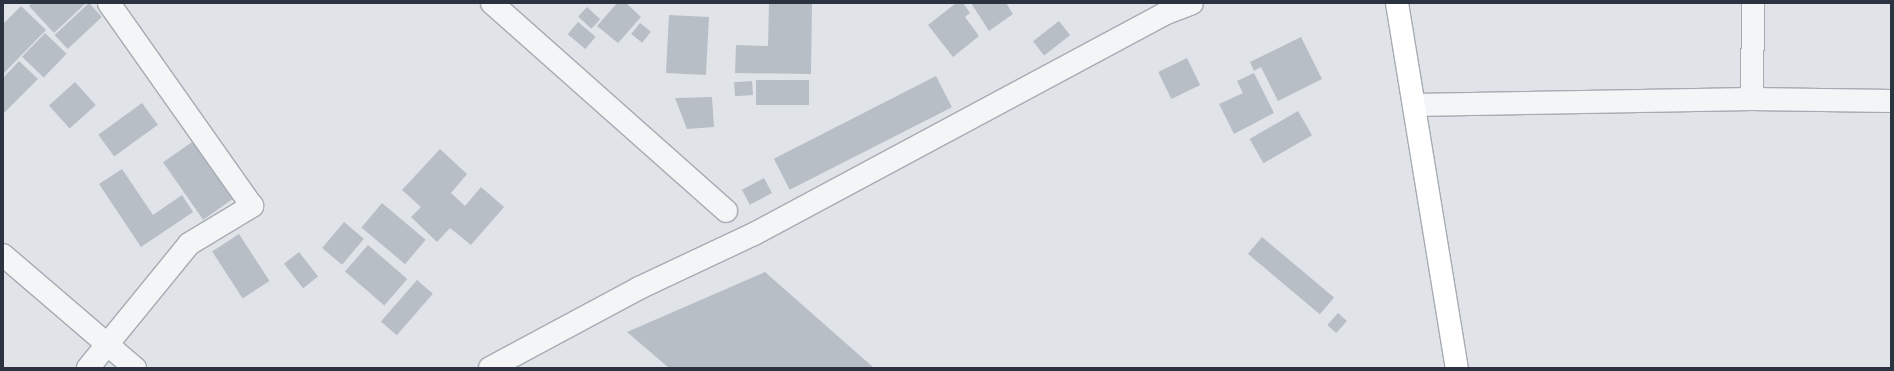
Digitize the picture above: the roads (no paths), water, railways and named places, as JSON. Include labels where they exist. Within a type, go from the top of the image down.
[{"type":"street","points":[[88,368],[189,244],[252,206],[109,3]]},
{"type":"street","points":[[492,3],[726,212]]},
{"type":"street","points":[[490,368],[618,299],[761,230],[1164,14],[1192,3]]},
{"type":"street","points":[[1397,3],[1457,368]]},
{"type":"street","points":[[1752,98],[1753,3]]},
{"type":"street","points":[[1414,105],[1752,98],[1891,101]]},
{"type":"street","points":[[3,255],[135,368]]}]
